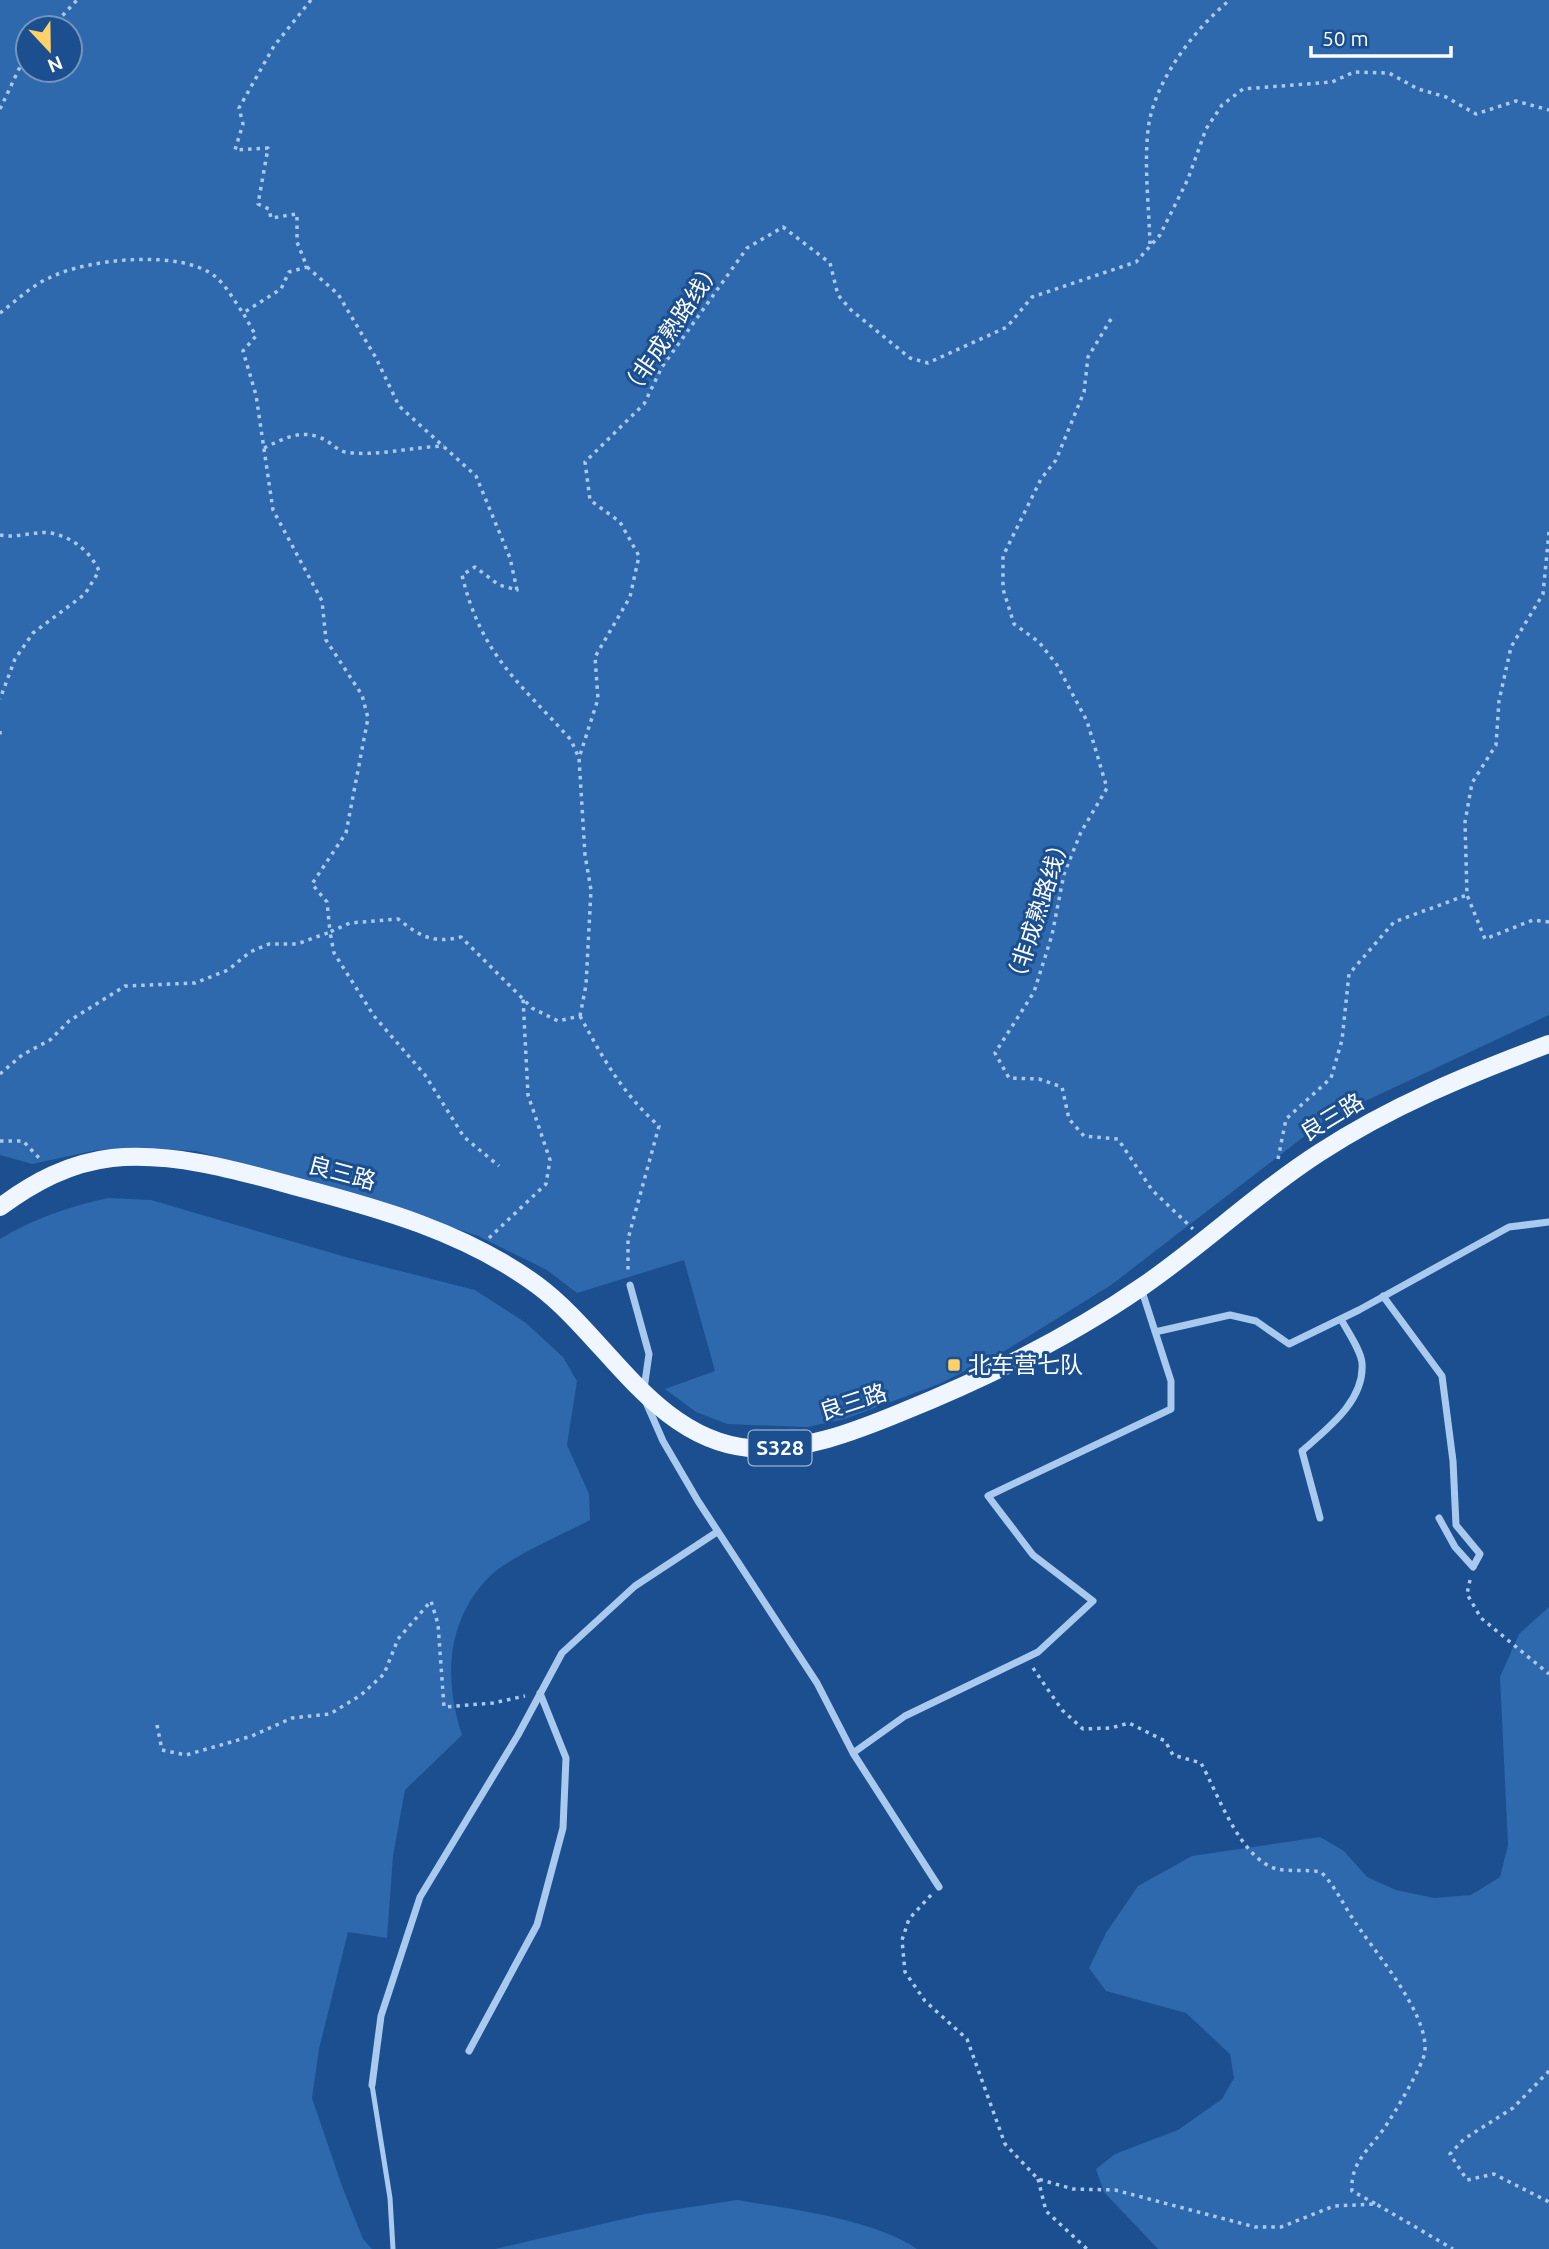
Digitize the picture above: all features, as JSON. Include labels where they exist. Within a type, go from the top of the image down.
[{"type":"main road","name":"良三路","points":[[0,1206],[54,1173],[113,1158],[166,1159],[224,1167],[380,1209],[477,1248],[540,1287],[643,1392],[672,1416],[719,1441],[748,1448],[787,1448],[871,1425],[963,1387],[1060,1337],[1141,1287],[1273,1185],[1363,1126],[1420,1096],[1549,1044]]},
{"type":"street","points":[[1155,1332],[1230,1315],[1256,1321],[1289,1344],[1341,1319],[1509,1227],[1549,1223]]},
{"type":"street","points":[[630,1285],[649,1354],[643,1392],[648,1410],[663,1441],[717,1532],[817,1683],[853,1753],[939,1887]]},
{"type":"street","points":[[853,1753],[905,1716],[1038,1652],[1093,1601],[1033,1555],[988,1496],[1171,1409],[1171,1381],[1141,1287]]},
{"type":"street","points":[[1383,1296],[1442,1376],[1453,1461],[1456,1525],[1480,1554],[1473,1567],[1455,1547],[1439,1518]]},
{"type":"street","points":[[1320,1518],[1302,1451],[1336,1421],[1355,1396],[1363,1363],[1341,1319]]},
{"type":"street","points":[[372,2085],[381,2016],[420,1897],[562,1653],[635,1586],[717,1532]]},
{"type":"street","points":[[469,2051],[537,1925],[563,1828],[566,1758],[540,1693]]},
{"type":"lane","points":[[372,2085],[390,2198],[393,2249]]},
{"type":"path","points":[[64,14],[78,0]]},
{"type":"path","points":[[243,313],[281,289],[289,272],[307,267],[297,242],[297,214],[271,218],[269,209],[258,204],[268,148],[235,150],[243,124],[239,108],[274,46],[311,0]]},
{"type":"path","points":[[1150,246],[1148,131],[1152,110],[1185,46],[1204,21],[1230,0]]},
{"type":"path","name":"（非成熟路线）","points":[[579,758],[598,699],[595,657],[630,597],[639,556],[620,522],[590,500],[585,462],[644,404],[662,367],[747,248],[783,227],[830,263],[838,295],[851,310],[910,358],[928,363],[1007,327],[1032,298],[1136,262],[1160,235],[1188,179],[1206,128],[1222,105],[1243,89],[1332,82],[1354,72],[1389,73],[1418,89],[1446,97],[1476,114],[1516,101],[1549,110]]},
{"type":"path","points":[[0,109],[14,80]]},
{"type":"path","points":[[0,313],[48,278],[85,264],[159,261],[187,264],[216,277],[257,336],[243,351],[251,372],[273,510],[322,601],[326,640],[362,695],[368,718],[346,833],[312,884],[327,902],[334,953],[374,1016],[425,1075],[464,1137],[499,1166]]},
{"type":"path","name":"（非成熟路线）","points":[[307,267],[338,294],[376,358],[399,406],[476,475],[510,558],[517,590],[499,584],[475,568],[462,575],[468,602],[483,636],[510,677],[571,740],[579,758],[585,855],[591,890],[586,985],[580,1016]]},
{"type":"path","name":"（非成熟路线）","points":[[1111,319],[1088,357],[1084,392],[1056,460],[1041,479],[1003,556],[1003,589],[1014,624],[1039,642],[1057,665],[1087,721],[1107,788],[1081,832],[1064,874],[1052,935],[1034,992],[995,1053],[1009,1078],[1039,1079],[1062,1087],[1069,1119],[1084,1136],[1118,1139],[1152,1190],[1203,1240]]},
{"type":"path","points":[[264,449],[297,433],[321,438],[342,452],[384,453],[405,447],[446,446]]},
{"type":"path","points":[[0,535],[10,537],[54,533],[91,553],[99,571],[85,594],[33,633],[15,659],[0,699]]},
{"type":"path","points":[[1549,533],[1543,594],[1511,646],[1499,701],[1496,745],[1472,783],[1465,822],[1467,895],[1485,939],[1533,920],[1549,922]]},
{"type":"path","points":[[1273,1185],[1286,1119],[1331,1078],[1342,1040],[1349,974],[1394,922],[1467,895]]},
{"type":"path","points":[[0,1074],[22,1055],[50,1040],[69,1021],[125,986],[195,984],[228,970],[250,952],[269,944],[297,944],[350,923],[398,919],[420,937],[447,940],[461,937],[532,1009],[558,1021],[580,1016],[611,1074],[634,1103],[659,1126],[628,1239],[630,1285]]},
{"type":"path","points":[[477,1248],[514,1217],[546,1184],[550,1160],[528,1095],[523,998]]},
{"type":"path","points":[[0,1141],[23,1141],[54,1173]]},
{"type":"path","points":[[1473,1567],[1467,1594],[1481,1618],[1549,1674]]},
{"type":"path","points":[[157,1725],[162,1750],[186,1755],[252,1736],[292,1718],[331,1714],[361,1695],[384,1674],[398,1639],[431,1601],[438,1623],[444,1707],[493,1703],[540,1693]]},
{"type":"path","points":[[1026,1658],[1047,1691],[1083,1729],[1111,1728],[1129,1723],[1165,1741],[1173,1755],[1201,1763],[1225,1812],[1256,1858],[1278,1869],[1321,1872],[1334,1885],[1352,1917],[1395,1974],[1419,2026],[1425,2051],[1412,2084],[1401,2096],[1387,2124],[1359,2158],[1351,2177],[1352,2191],[1453,2249]]},
{"type":"path","points":[[939,1887],[909,1919],[902,1940],[905,1972],[925,2001],[967,2039],[1005,2144],[1038,2179],[1046,2211],[1087,2249]]},
{"type":"path","points":[[1549,2071],[1513,2108],[1464,2139],[1450,2154],[1467,2180],[1494,2174],[1549,2202]]},
{"type":"path","points":[[1038,2179],[1073,2189],[1115,2190],[1255,2227],[1281,2227],[1334,2206],[1376,2204]]},
{"type":"shaded area","points":[[0,0],[1549,0],[1549,1015],[1327,1119],[1111,1285],[1003,1352],[939,1384],[845,1419],[807,1427],[727,1424],[696,1412],[665,1389],[715,1371],[684,1260],[577,1293],[547,1270],[478,1236],[383,1204],[196,1151],[140,1148],[97,1150],[32,1164],[0,1155]]},
{"type":"shaded area","points":[[108,1198],[151,1200],[349,1258],[475,1290],[526,1323],[563,1357],[577,1381],[567,1445],[589,1494],[590,1520],[521,1555],[496,1571],[473,1596],[463,1614],[456,1633],[451,1673],[456,1714],[462,1735],[405,1790],[393,1856],[387,1938],[348,1932],[319,2049],[312,2098],[363,2239],[372,2249],[0,2249],[0,1239],[52,1214]]},
{"type":"shaded area","points":[[1549,1607],[1549,2249],[1158,2249],[1104,2192],[1096,2169],[1115,2154],[1178,2130],[1222,2099],[1234,2078],[1230,2054],[1186,2013],[1106,1991],[1089,1968],[1106,1933],[1138,1886],[1192,1856],[1320,1837],[1344,1851],[1367,1877],[1396,1890],[1434,1898],[1471,1895],[1500,1877],[1508,1845],[1500,1677],[1519,1634]]},
{"type":"shaded area","points":[[737,2200],[855,2223],[878,2230],[917,2249],[495,2249],[645,2214]]},
{"type":"place","name":"北车营七队","points":[[954,1365]]}]
